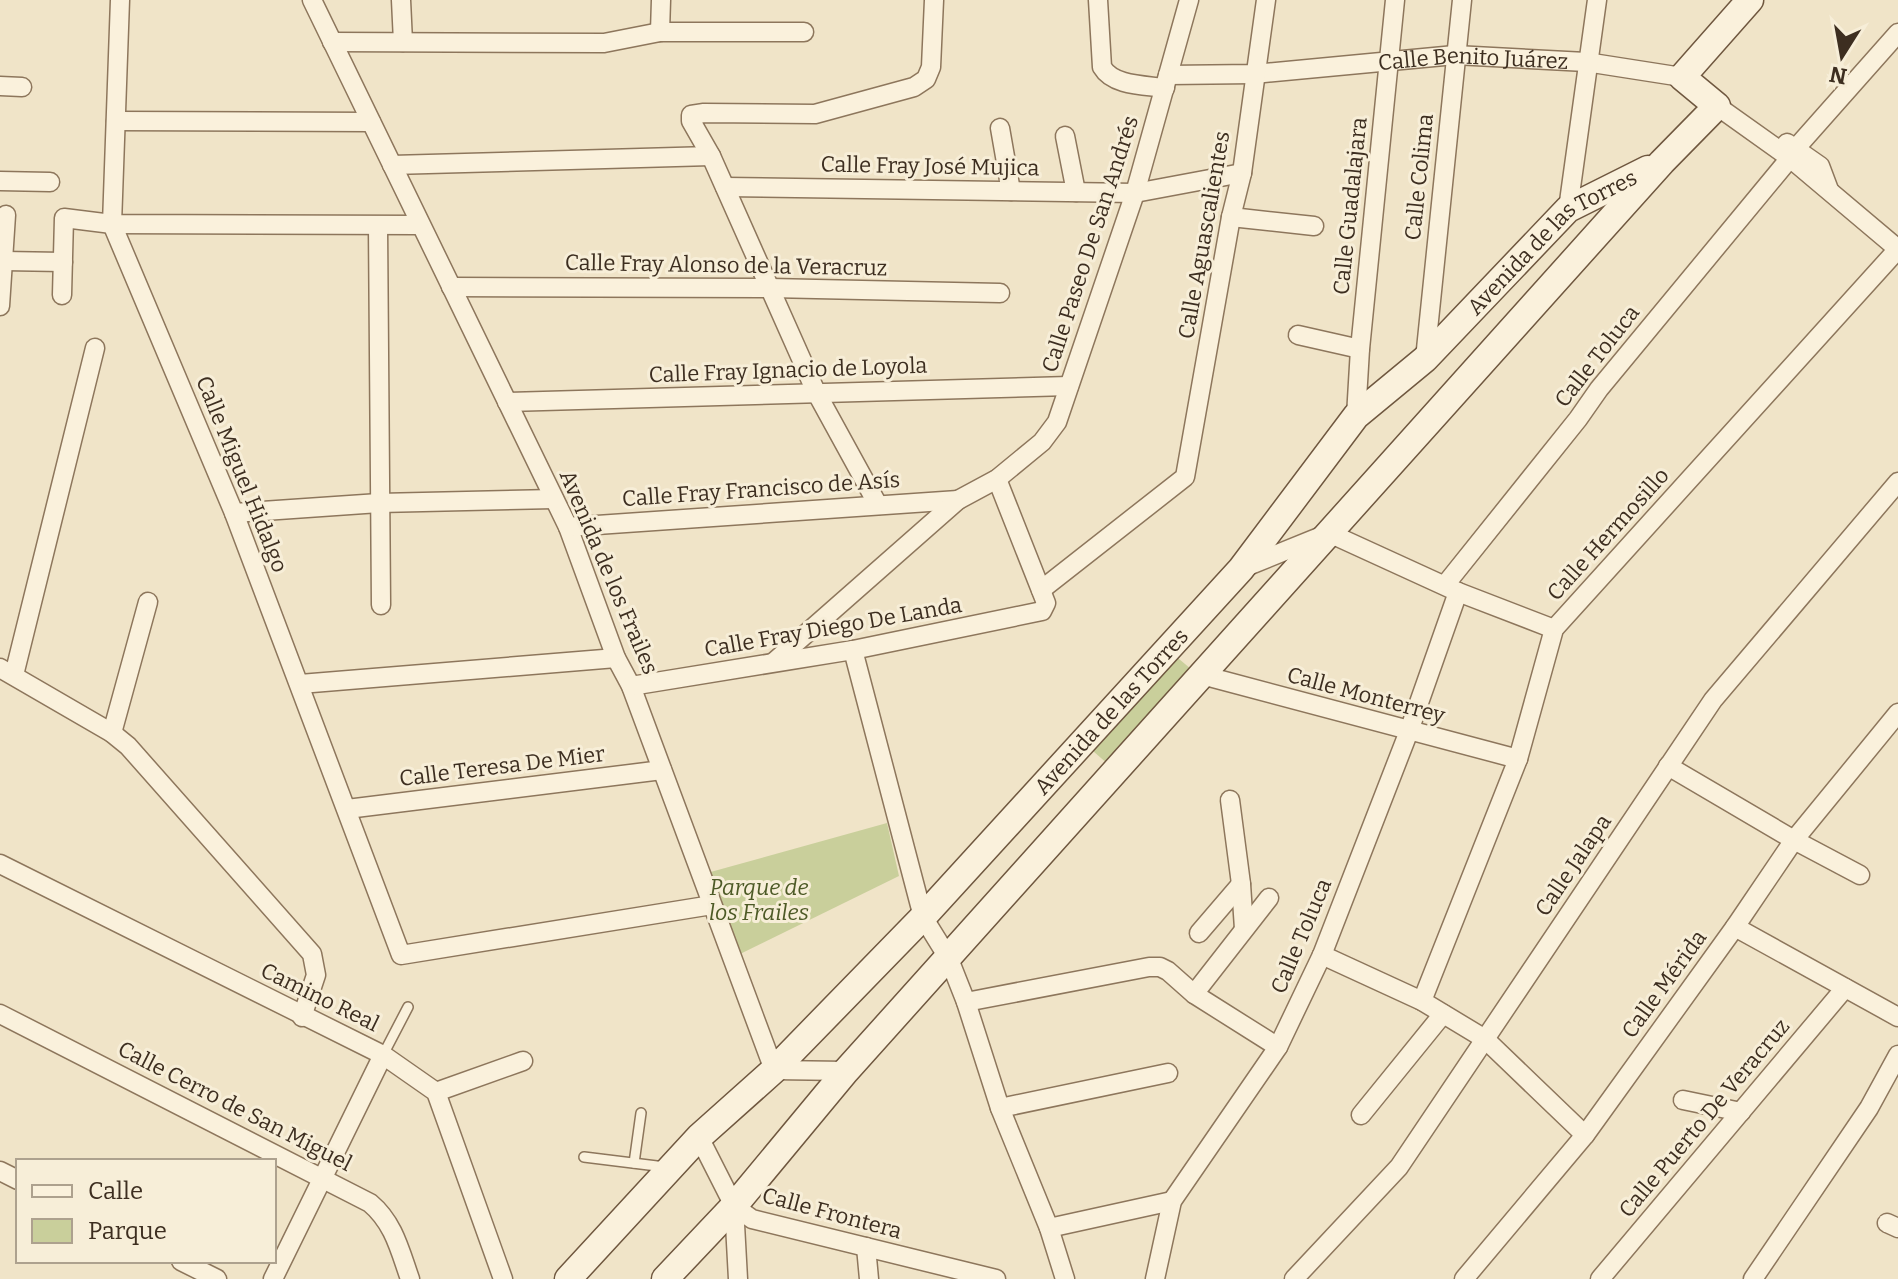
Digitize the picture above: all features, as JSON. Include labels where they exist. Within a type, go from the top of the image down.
[{"type":"street","name":"Calle Miguel Hidalgo","points":[[120,0],[112,224],[234,513],[401,955],[712,905]]},
{"type":"street","name":"Avenida de los Frailes","points":[[312,0],[568,527],[616,658],[631,686],[774,1070]]},
{"type":"street","points":[[401,0],[403,42]]},
{"type":"street","points":[[660,32],[661,0]]},
{"type":"street","points":[[878,505],[816,392],[711,156],[691,121],[691,115],[815,114],[914,87],[926,79],[931,67],[934,0]]},
{"type":"street","name":"Calle Benito Juárez","points":[[1098,0],[1102,67],[1107,76],[1116,80],[1166,82],[1455,55],[1586,62],[1682,77]]},
{"type":"street","name":"Calle Paseo De San Andrés","points":[[958,500],[997,479],[1050,433],[1057,422],[1135,193],[1189,0]]},
{"type":"street","name":"Calle Aguascalientes","points":[[1041,590],[1185,477],[1231,217],[1242,173],[1266,0]]},
{"type":"street","name":"Calle Guadalajara","points":[[1356,416],[1395,0]]},
{"type":"street","name":"Calle Colima","points":[[1425,359],[1462,0]]},
{"type":"street","points":[[1568,209],[1597,0]]},
{"type":"street","points":[[1740,6],[1682,77],[1758,135],[1793,153],[1829,191],[1898,249]]},
{"type":"street","points":[[332,42],[604,43],[660,32],[804,32]]},
{"type":"street","name":"Calle Toluca","points":[[1155,1279],[1172,1201],[1278,1047],[1322,955],[1409,731],[1451,589],[1599,389],[1793,153],[1898,33]]},
{"type":"street","points":[[0,86],[22,87]]},
{"type":"street","name":"Avenida de las Torres","points":[[665,1279],[734,1206],[846,1071],[1662,162],[1717,106]]},
{"type":"street","points":[[116,121],[371,122]]},
{"type":"street","points":[[1000,128],[1011,191]]},
{"type":"street","points":[[1065,136],[1076,192]]},
{"type":"street","points":[[392,165],[711,156]]},
{"type":"street","name":"Avenida de las Torres","points":[[568,1279],[699,1137],[774,1070],[923,917],[1241,569],[1356,416],[1425,359],[1568,209],[1662,162]]},
{"type":"street","name":"Calle Fray José Mujica","points":[[725,187],[1135,193],[1242,173]]},
{"type":"street","points":[[0,181],[50,182]]},
{"type":"street","points":[[0,306],[6,215]]},
{"type":"street","points":[[1231,217],[1314,226]]},
{"type":"street","points":[[62,295],[64,218],[112,224],[420,225]]},
{"type":"street","points":[[378,226],[381,605]]},
{"type":"street","name":"Calle Hermosillo","points":[[1422,1001],[1518,759],[1554,629],[1898,249]]},
{"type":"street","points":[[4,261],[63,262]]},
{"type":"street","name":"Calle Fray Alonso de la Veracruz","points":[[451,287],[770,288],[1000,293]]},
{"type":"street","points":[[1298,335],[1360,349]]},
{"type":"street","points":[[95,348],[7,672],[112,733],[128,746],[312,954],[316,975],[302,1017]]},
{"type":"street","name":"Calle Fray Ignacio de Loyola","points":[[507,402],[1069,386]]},
{"type":"street","points":[[997,479],[1041,590]]},
{"type":"street","name":"Calle Jalapa","points":[[1294,1279],[1399,1167],[1713,700],[1898,482]]},
{"type":"street","points":[[234,513],[379,503],[554,499]]},
{"type":"street","points":[[774,662],[958,500]]},
{"type":"street","name":"Calle Fray Francisco de Asís","points":[[568,527],[958,500]]},
{"type":"street","points":[[1241,569],[1329,533],[1451,589],[1554,629]]},
{"type":"street","name":"Calle Fray Diego De Landa","points":[[631,686],[853,650],[1042,611],[1046,603],[1041,590]]},
{"type":"street","points":[[112,733],[148,602]]},
{"type":"street","points":[[853,650],[923,917],[949,959],[966,1002],[1000,1108],[1049,1228],[1065,1279]]},
{"type":"street","points":[[300,684],[616,658]]},
{"type":"street","name":"Calle Monterrey","points":[[1202,675],[1518,759]]},
{"type":"street","name":"Calle Mérida","points":[[1464,1279],[1585,1135],[1794,840],[1898,713]]},
{"type":"street","points":[[1668,766],[1860,875]]},
{"type":"street","name":"Calle Teresa De Mier","points":[[347,809],[662,770]]},
{"type":"street","points":[[1230,800],[1244,929]]},
{"type":"street","name":"Camino Real","points":[[0,864],[383,1055],[436,1092]]},
{"type":"street","points":[[1199,933],[1241,884]]},
{"type":"street","points":[[1194,994],[1269,898]]},
{"type":"street","points":[[1735,927],[1898,1017]]},
{"type":"street","points":[[1322,955],[1422,1001],[1485,1039],[1585,1135]]},
{"type":"street","points":[[966,1002],[1160,967],[1194,994],[1278,1047]]},
{"type":"street","name":"Calle Puerto De Veracruz","points":[[1600,1279],[1845,988]]},
{"type":"street","name":"Calle Cerro de San Miguel","points":[[0,1014],[370,1203],[390,1225],[410,1279]]},
{"type":"street","points":[[1361,1115],[1443,1014]]},
{"type":"street","points":[[273,1279],[383,1055]]},
{"type":"street","points":[[1753,1279],[1869,1108],[1898,1055]]},
{"type":"street","points":[[503,1279],[436,1092],[523,1061]]},
{"type":"street","points":[[774,1070],[846,1071]]},
{"type":"street","points":[[1000,1108],[1168,1073]]},
{"type":"street","points":[[1683,1100],[1741,1112]]},
{"type":"street","name":"Calle Frontera","points":[[699,1137],[734,1206],[752,1219],[996,1279]]},
{"type":"street","points":[[1049,1228],[1172,1201]]},
{"type":"street","points":[[734,1206],[738,1279]]},
{"type":"street","points":[[866,1247],[869,1279]]},
{"type":"street","points":[[185,1263],[217,1279]]},
{"type":"lane","points":[[383,1055],[408,1007]]},
{"type":"lane","points":[[634,1163],[641,1113]]},
{"type":"lane","points":[[584,1157],[673,1167]]},
{"type":"green space","points":[[1159,642],[1198,675],[1116,771],[1078,738]]},
{"type":"green space","name":"Parque de los Frailes","points":[[887,823],[899,876],[738,955],[707,873]]}]
